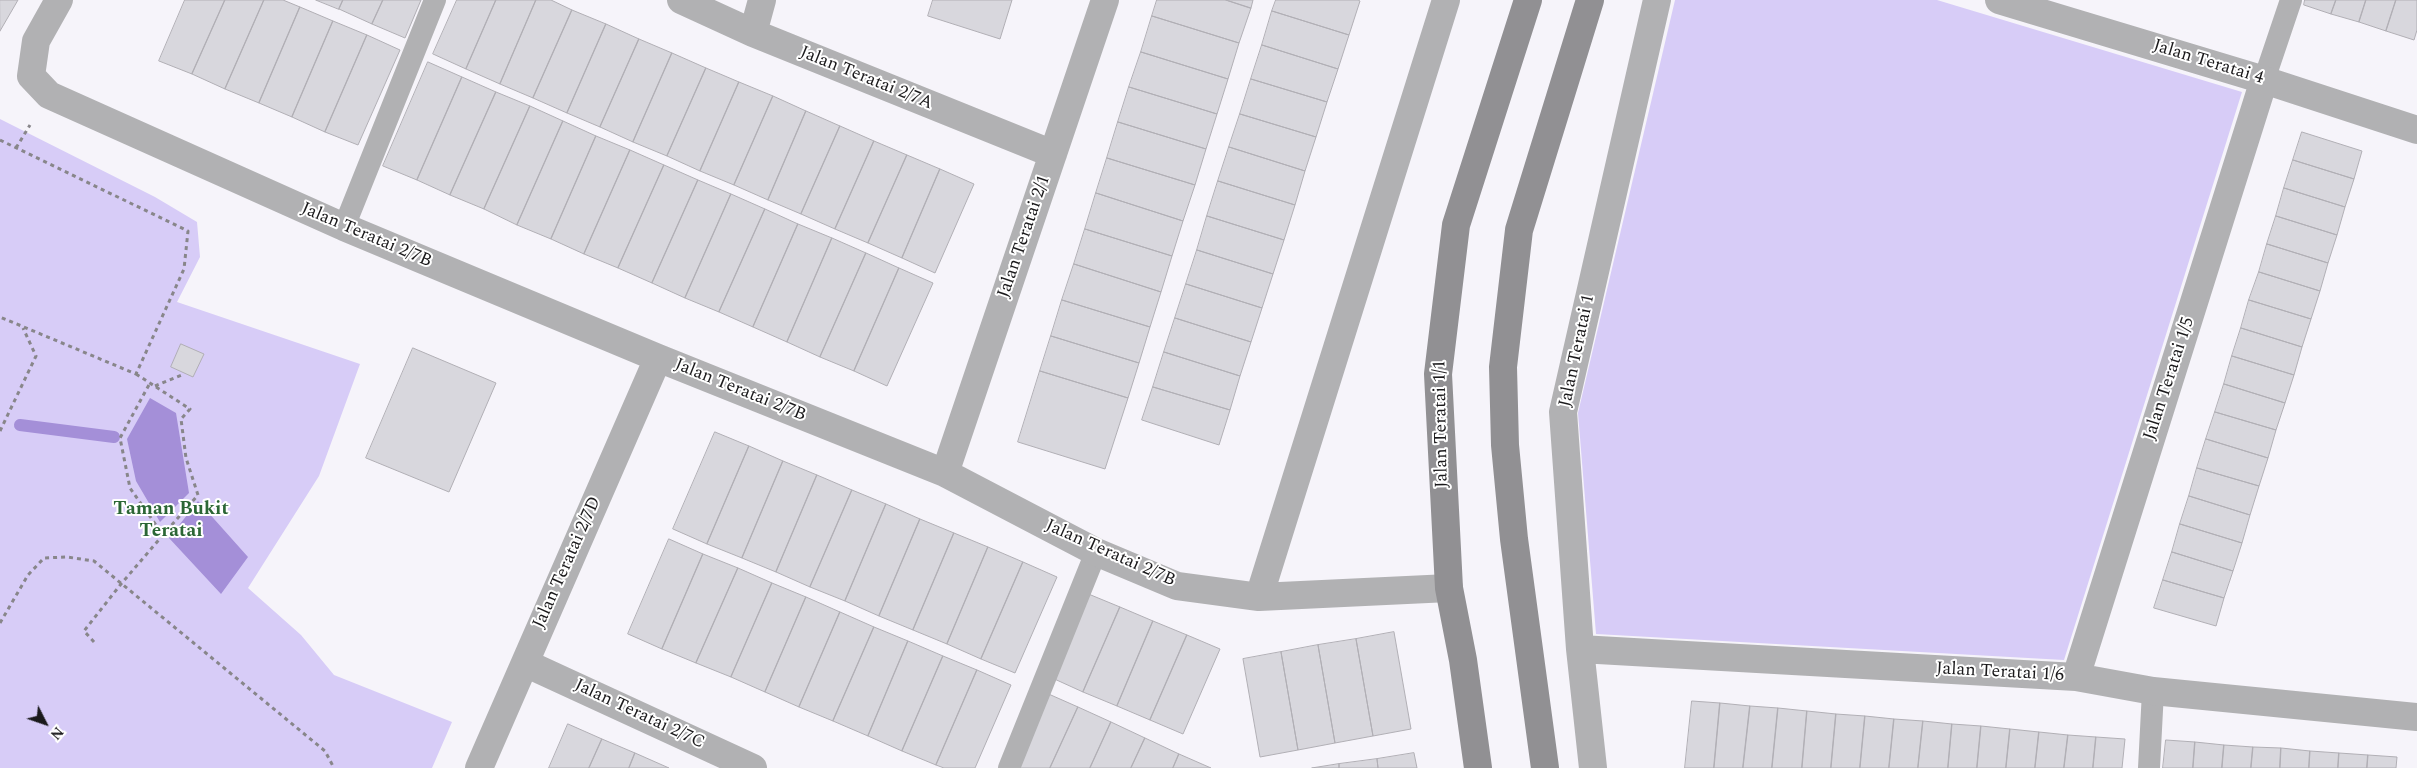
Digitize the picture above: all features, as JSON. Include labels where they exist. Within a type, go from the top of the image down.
[{"type":"street","name":"Jalan Teratai 2/7B","points":[[59,0],[36,41],[31,76],[49,95],[344,227],[658,358],[945,473],[1096,552],[1177,586],[1259,597],[1449,588]]},
{"type":"street","name":"Jalan Teratai 2/7A","points":[[681,0],[752,33],[1053,154]]},
{"type":"street","points":[[752,33],[762,0]]},
{"type":"street","name":"Jalan Teratai 2/1","points":[[945,473],[1105,0]]},
{"type":"street","points":[[1259,597],[1446,0]]},
{"type":"street","name":"Jalan Teratai 1/1","points":[[1478,768],[1463,660],[1449,588],[1438,374],[1456,225],[1528,0]]},
{"type":"street","points":[[1545,768],[1514,539],[1505,445],[1503,367],[1519,230],[1590,0]]},
{"type":"street","name":"Jalan Teratai 1","points":[[1593,768],[1580,649],[1563,412],[1657,0]]},
{"type":"street","name":"Jalan Teratai 4","points":[[1999,0],[2264,80],[2417,130]]},
{"type":"street","name":"Jalan Teratai 1/5","points":[[2076,677],[2264,80]]},
{"type":"street","name":"Jalan Teratai 2/7D","points":[[480,768],[524,662],[658,358]]},
{"type":"street","name":"Jalan Teratai 1/6","points":[[1580,649],[2076,677],[2153,691],[2417,717]]},
{"type":"street","name":"Jalan Teratai 2/7C","points":[[524,662],[753,768]]},
{"type":"lane","points":[[344,227],[435,0]]},
{"type":"lane","points":[[2264,80],[2291,0]]},
{"type":"lane","points":[[1009,768],[1096,552]]},
{"type":"lane","points":[[2149,768],[2153,691]]},
{"type":"path","points":[[16,148],[30,126]]},
{"type":"path","points":[[0,140],[188,231],[184,270],[136,374]]},
{"type":"path","points":[[0,317],[136,374],[190,409],[181,419],[186,458],[198,496],[120,584],[84,631],[94,642]]},
{"type":"path","points":[[0,431],[36,356],[23,327]]},
{"type":"path","points":[[154,386],[184,374]]},
{"type":"path","points":[[150,383],[120,438],[130,488],[163,535]]},
{"type":"path","points":[[0,623],[28,575],[44,558],[67,557],[94,561],[325,751],[334,768]]},
{"type":"shaded area","points":[[1675,0],[1937,0],[2242,92],[2064,660],[1596,634],[1578,413]]},
{"type":"shaded area","points":[[0,119],[155,197],[197,222],[200,257],[177,302],[360,364],[319,476],[248,588],[301,635],[334,675],[452,722],[432,768],[0,768]]},
{"type":"shaded area","points":[[150,398],[176,413],[189,493],[160,522],[136,481],[127,439]]},
{"type":"shaded area","points":[[198,501],[248,557],[221,594],[169,538]]},
{"type":"building","points":[[0,0],[18,0],[0,31]]},
{"type":"building","points":[[185,0],[225,0],[192,74],[159,61]]},
{"type":"building","points":[[225,0],[264,0],[225,89],[192,74]]},
{"type":"building","points":[[264,0],[283,0],[300,7],[259,103],[225,89]]},
{"type":"building","points":[[316,0],[343,0],[339,9]]},
{"type":"building","points":[[343,0],[383,0],[372,24],[339,9]]},
{"type":"building","points":[[383,0],[421,0],[405,38],[372,24]]},
{"type":"building","points":[[457,0],[496,0],[466,69],[433,54]]},
{"type":"building","points":[[496,0],[536,0],[500,84],[466,69]]},
{"type":"building","points":[[536,0],[551,0],[572,10],[533,98],[500,84]]},
{"type":"building","points":[[933,0],[1012,0],[1000,39],[928,16]]},
{"type":"building","points":[[1157,0],[1226,0],[1251,8],[1239,43],[1152,16]]},
{"type":"building","points":[[1226,0],[1253,0],[1251,8]]},
{"type":"building","points":[[1276,0],[1360,1],[1349,35],[1272,11]]},
{"type":"building","points":[[2305,0],[2336,0],[2331,14],[2304,5]]},
{"type":"building","points":[[2336,0],[2366,0],[2359,22],[2331,14]]},
{"type":"building","points":[[2366,0],[2396,0],[2386,31],[2359,22]]},
{"type":"building","points":[[2396,0],[2417,0],[2417,30],[2414,40],[2386,31]]},
{"type":"building","points":[[300,7],[333,21],[292,117],[259,103]]},
{"type":"building","points":[[572,10],[606,24],[567,113],[533,98]]},
{"type":"building","points":[[1272,11],[1349,35],[1338,69],[1262,45]]},
{"type":"building","points":[[1152,16],[1239,43],[1228,79],[1141,52]]},
{"type":"building","points":[[333,21],[367,35],[325,132],[292,117]]},
{"type":"building","points":[[606,24],[639,39],[600,127],[567,113]]},
{"type":"building","points":[[367,35],[400,50],[358,145],[325,132]]},
{"type":"building","points":[[639,39],[672,53],[633,142],[600,127]]},
{"type":"building","points":[[1262,45],[1338,69],[1327,102],[1251,79]]},
{"type":"building","points":[[1141,52],[1228,79],[1217,114],[1129,87]]},
{"type":"building","points":[[672,53],[706,68],[667,156],[633,142]]},
{"type":"building","points":[[428,62],[462,77],[417,180],[383,166]]},
{"type":"building","points":[[706,68],[739,82],[700,171],[667,156]]},
{"type":"building","points":[[462,77],[496,92],[450,195],[417,180]]},
{"type":"building","points":[[1251,79],[1327,102],[1316,137],[1240,114]]},
{"type":"building","points":[[739,82],[773,96],[734,185],[700,171]]},
{"type":"building","points":[[1129,87],[1217,114],[1206,149],[1118,122]]},
{"type":"building","points":[[496,92],[530,106],[484,209],[450,195]]},
{"type":"building","points":[[773,96],[806,111],[768,200],[734,185]]},
{"type":"building","points":[[530,106],[563,121],[517,225],[484,209]]},
{"type":"building","points":[[806,111],[840,126],[801,214],[768,200]]},
{"type":"building","points":[[1240,114],[1316,137],[1305,171],[1229,147]]},
{"type":"building","points":[[563,121],[596,136],[551,239],[517,225]]},
{"type":"building","points":[[1118,122],[1206,149],[1195,185],[1107,158]]},
{"type":"building","points":[[840,126],[874,141],[835,229],[801,214]]},
{"type":"building","points":[[2302,132],[2362,151],[2354,179],[2293,160]]},
{"type":"building","points":[[596,136],[630,150],[584,254],[551,239]]},
{"type":"building","points":[[874,141],[907,155],[868,243],[835,229]]},
{"type":"building","points":[[1229,147],[1305,171],[1295,205],[1218,181]]},
{"type":"building","points":[[630,150],[664,165],[618,268],[584,254]]},
{"type":"building","points":[[907,155],[940,169],[902,258],[868,243]]},
{"type":"building","points":[[1107,158],[1195,185],[1183,221],[1096,193]]},
{"type":"building","points":[[2293,160],[2354,179],[2345,207],[2284,188]]},
{"type":"building","points":[[664,165],[698,180],[652,283],[618,268]]},
{"type":"building","points":[[940,169],[974,184],[935,273],[902,258]]},
{"type":"building","points":[[698,180],[731,194],[685,298],[652,283]]},
{"type":"building","points":[[1218,181],[1295,205],[1284,240],[1207,216]]},
{"type":"building","points":[[2284,188],[2345,207],[2337,235],[2276,216]]},
{"type":"building","points":[[1096,193],[1183,221],[1172,256],[1085,229]]},
{"type":"building","points":[[731,194],[765,209],[719,312],[685,298]]},
{"type":"building","points":[[765,209],[798,224],[753,327],[719,312]]},
{"type":"building","points":[[1207,216],[1284,240],[1273,274],[1197,250]]},
{"type":"building","points":[[2276,216],[2337,235],[2328,263],[2267,244]]},
{"type":"building","points":[[798,224],[832,238],[787,342],[753,327]]},
{"type":"building","points":[[1085,229],[1172,256],[1161,292],[1074,264]]},
{"type":"building","points":[[832,238],[866,253],[820,357],[787,342]]},
{"type":"building","points":[[2267,244],[2328,263],[2320,291],[2259,272]]},
{"type":"building","points":[[1197,250],[1273,274],[1262,308],[1186,284]]},
{"type":"building","points":[[866,253],[899,268],[854,371],[820,357]]},
{"type":"building","points":[[1074,264],[1161,292],[1150,327],[1062,300]]},
{"type":"building","points":[[899,268],[933,283],[887,386],[854,371]]},
{"type":"building","points":[[2259,272],[2320,291],[2311,319],[2249,300]]},
{"type":"building","points":[[1186,284],[1262,308],[1251,342],[1175,318]]},
{"type":"building","points":[[1062,300],[1150,327],[1139,363],[1051,336]]},
{"type":"building","points":[[2249,300],[2311,319],[2302,347],[2241,328]]},
{"type":"building","points":[[1175,318],[1251,342],[1240,376],[1164,352]]},
{"type":"building","points":[[2241,328],[2302,347],[2294,375],[2232,356]]},
{"type":"building","points":[[1051,336],[1139,363],[1128,398],[1040,371]]},
{"type":"building","points":[[181,344],[204,354],[193,377],[171,367]]},
{"type":"building","points":[[413,348],[496,383],[449,492],[366,458]]},
{"type":"building","points":[[1164,352],[1240,376],[1230,410],[1153,387]]},
{"type":"building","points":[[2232,356],[2294,375],[2285,403],[2224,384]]},
{"type":"building","points":[[1040,371],[1128,398],[1105,469],[1018,442]]},
{"type":"building","points":[[2224,384],[2285,403],[2276,430],[2215,412]]},
{"type":"building","points":[[1153,387],[1230,410],[1219,445],[1142,420]]},
{"type":"building","points":[[2215,412],[2276,430],[2268,458],[2206,439]]},
{"type":"building","points":[[715,432],[749,446],[707,544],[673,529]]},
{"type":"building","points":[[2206,439],[2268,458],[2259,486],[2197,468]]},
{"type":"building","points":[[749,446],[783,461],[742,558],[707,544]]},
{"type":"building","points":[[783,461],[817,475],[776,572],[742,558]]},
{"type":"building","points":[[2197,468],[2259,486],[2250,515],[2189,496]]},
{"type":"building","points":[[817,475],[852,490],[810,587],[776,572]]},
{"type":"building","points":[[852,490],[886,504],[845,601],[810,587]]},
{"type":"building","points":[[2189,496],[2250,515],[2242,543],[2180,524]]},
{"type":"building","points":[[886,504],[920,519],[879,616],[845,601]]},
{"type":"building","points":[[920,519],[954,533],[913,630],[879,616]]},
{"type":"building","points":[[2180,524],[2242,543],[2233,571],[2172,552]]},
{"type":"building","points":[[954,533],[988,547],[947,644],[913,630]]},
{"type":"building","points":[[669,539],[703,554],[662,649],[628,634]]},
{"type":"building","points":[[988,547],[1023,562],[981,659],[947,644]]},
{"type":"building","points":[[2172,552],[2233,571],[2224,598],[2163,580]]},
{"type":"building","points":[[703,554],[738,568],[696,663],[662,649]]},
{"type":"building","points":[[1023,562],[1057,577],[1015,673],[981,659]]},
{"type":"building","points":[[738,568],[772,583],[731,677],[696,663]]},
{"type":"building","points":[[2163,580],[2224,598],[2216,626],[2154,608]]},
{"type":"building","points":[[772,583],[806,597],[765,692],[731,677]]},
{"type":"building","points":[[1086,593],[1120,607],[1083,692],[1050,677]]},
{"type":"building","points":[[806,597],[840,612],[799,707],[765,692]]},
{"type":"building","points":[[1120,607],[1153,621],[1117,706],[1083,692]]},
{"type":"building","points":[[840,612],[874,627],[833,721],[799,707]]},
{"type":"building","points":[[1153,621],[1187,635],[1150,720],[1117,706]]},
{"type":"building","points":[[874,627],[908,641],[868,736],[833,721]]},
{"type":"building","points":[[1394,632],[1411,729],[1373,736],[1356,639]]},
{"type":"building","points":[[1187,635],[1220,649],[1183,734],[1150,720]]},
{"type":"building","points":[[1356,639],[1373,736],[1335,743],[1318,645]]},
{"type":"building","points":[[908,641],[943,656],[902,751],[868,736]]},
{"type":"building","points":[[1318,645],[1335,743],[1298,750],[1281,652]]},
{"type":"building","points":[[1281,652],[1298,750],[1260,757],[1243,659]]},
{"type":"building","points":[[943,656],[977,670],[936,765],[902,751]]},
{"type":"building","points":[[977,670],[1011,685],[975,768],[944,768],[936,765]]},
{"type":"building","points":[[1044,692],[1078,707],[1050,768],[1009,768]]},
{"type":"building","points":[[1692,701],[1720,703],[1714,768],[1685,768]]},
{"type":"building","points":[[1720,703],[1750,706],[1743,768],[1714,768]]},
{"type":"building","points":[[1750,706],[1778,708],[1772,768],[1743,768]]},
{"type":"building","points":[[1078,707],[1111,722],[1090,768],[1050,768]]},
{"type":"building","points":[[1778,708],[1807,711],[1802,768],[1772,768]]},
{"type":"building","points":[[1807,711],[1836,714],[1831,768],[1802,768]]},
{"type":"building","points":[[1836,714],[1865,716],[1860,768],[1831,768]]},
{"type":"building","points":[[1865,716],[1894,719],[1889,768],[1860,768]]},
{"type":"building","points":[[1894,719],[1923,721],[1918,768],[1889,768]]},
{"type":"building","points":[[1923,721],[1952,724],[1948,768],[1918,768]]},
{"type":"building","points":[[1111,722],[1145,738],[1131,768],[1090,768]]},
{"type":"building","points":[[568,724],[602,739],[589,768],[549,768]]},
{"type":"building","points":[[1952,724],[1981,726],[1977,768],[1948,768]]},
{"type":"building","points":[[1981,726],[2010,729],[2006,768],[1977,768]]},
{"type":"building","points":[[2010,729],[2039,732],[2035,768],[2006,768]]},
{"type":"building","points":[[2039,732],[2068,735],[2064,768],[2035,768]]},
{"type":"building","points":[[2068,735],[2096,737],[2093,768],[2064,768]]},
{"type":"building","points":[[2096,737],[2125,739],[2122,768],[2093,768]]},
{"type":"building","points":[[1145,738],[1179,754],[1173,768],[1131,768]]},
{"type":"building","points":[[602,739],[635,753],[629,768],[589,768]]},
{"type":"building","points":[[2166,740],[2195,742],[2193,768],[2163,768]]},
{"type":"building","points":[[2195,742],[2224,745],[2222,768],[2193,768]]},
{"type":"building","points":[[2224,745],[2253,747],[2251,768],[2222,768]]},
{"type":"building","points":[[2253,747],[2281,748],[2280,768],[2251,768]]},
{"type":"building","points":[[2281,748],[2310,751],[2309,768],[2280,768]]},
{"type":"building","points":[[2310,751],[2339,753],[2338,768],[2309,768]]},
{"type":"building","points":[[635,753],[669,768],[629,768]]},
{"type":"building","points":[[1414,753],[1417,768],[1378,768],[1377,759]]},
{"type":"building","points":[[2339,753],[2368,755],[2367,768],[2338,768]]},
{"type":"building","points":[[1179,754],[1211,768],[1173,768]]},
{"type":"building","points":[[2368,755],[2397,757],[2396,768],[2367,768]]},
{"type":"building","points":[[1377,759],[1378,768],[1339,768],[1339,764]]},
{"type":"building","points":[[1339,764],[1339,768],[1312,768]]},
{"type":"waterway","points":[[20,425],[114,437]]},
{"type":"district","name":"Taman Bukit Teratai","points":[[171,521]]}]
